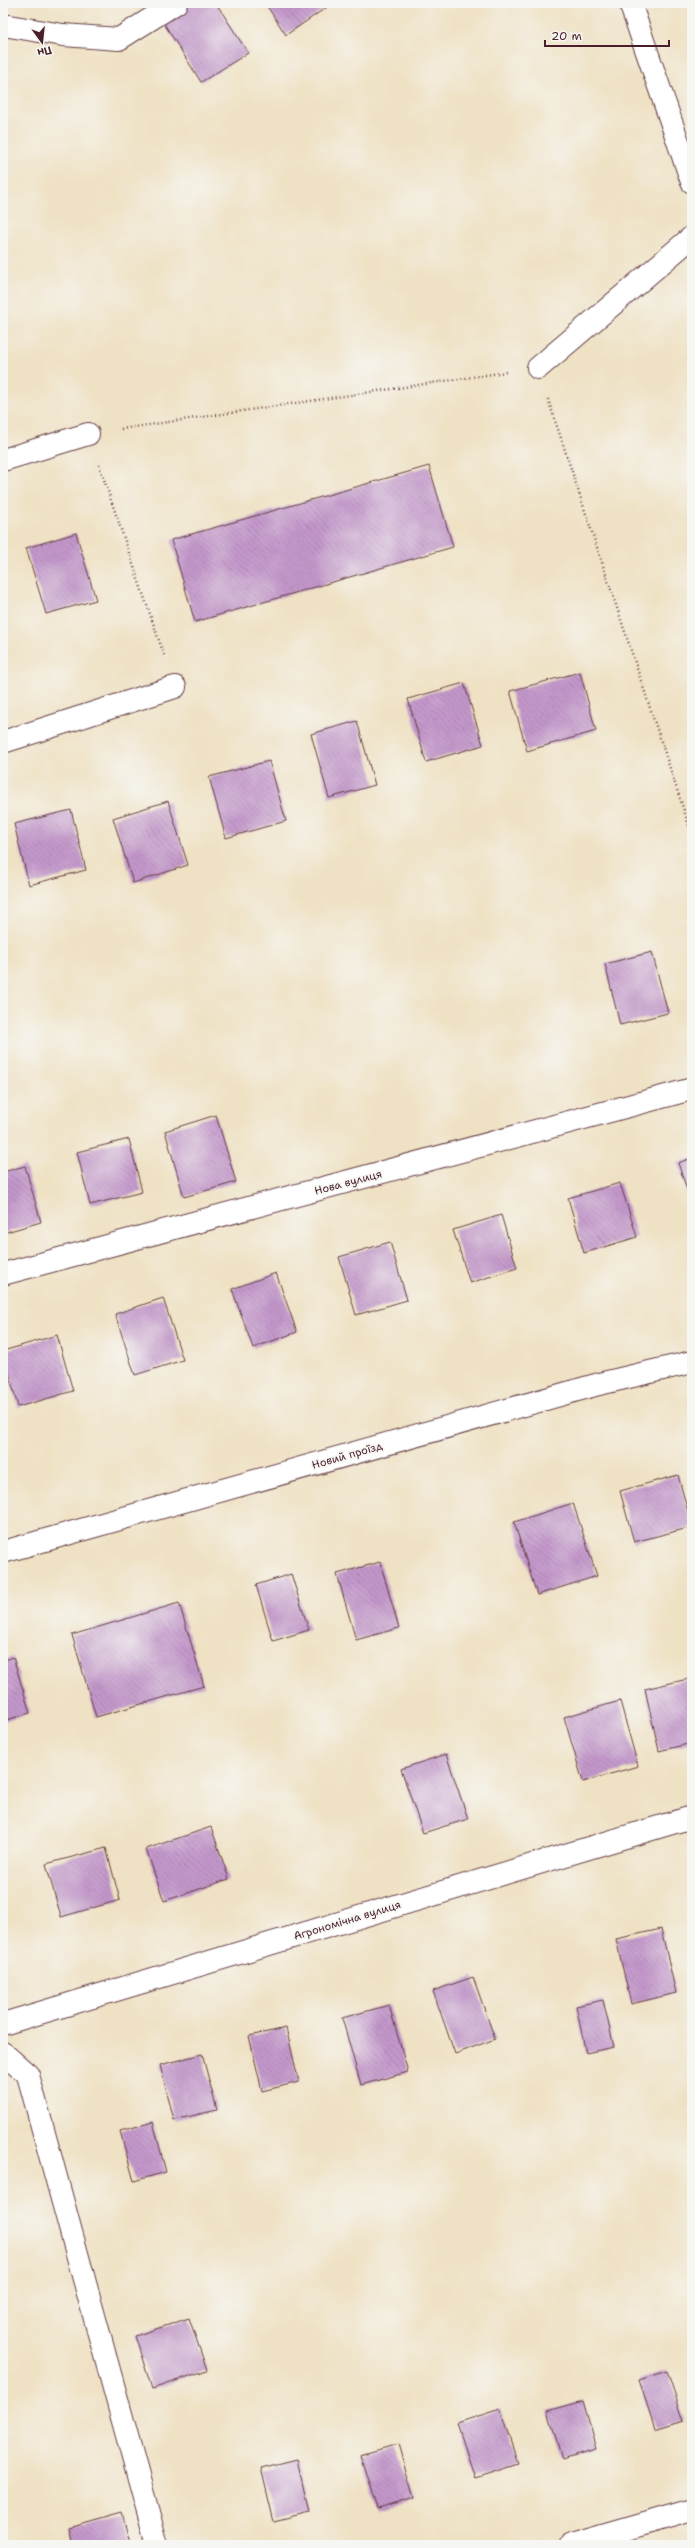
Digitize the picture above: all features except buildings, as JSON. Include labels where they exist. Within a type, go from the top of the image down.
[{"type":"street","points":[[3,25],[63,34],[119,39],[176,3]]},
{"type":"street","points":[[630,3],[692,182]]},
{"type":"street","points":[[538,368],[692,237]]},
{"type":"street","points":[[3,460],[88,434]]},
{"type":"street","points":[[3,742],[175,687]]},
{"type":"street","name":"Нова вулиця","points":[[3,1274],[692,1089]]},
{"type":"street","name":"Новий проїзд","points":[[3,1552],[600,1384],[692,1362]]},
{"type":"street","name":"Агрономічна вулиця","points":[[3,2024],[692,1817]]},
{"type":"street","points":[[3,2053],[28,2075],[157,2545]]},
{"type":"street","points":[[571,2545],[692,2510]]},
{"type":"path","points":[[175,687],[88,434],[538,368],[692,835]]}]
